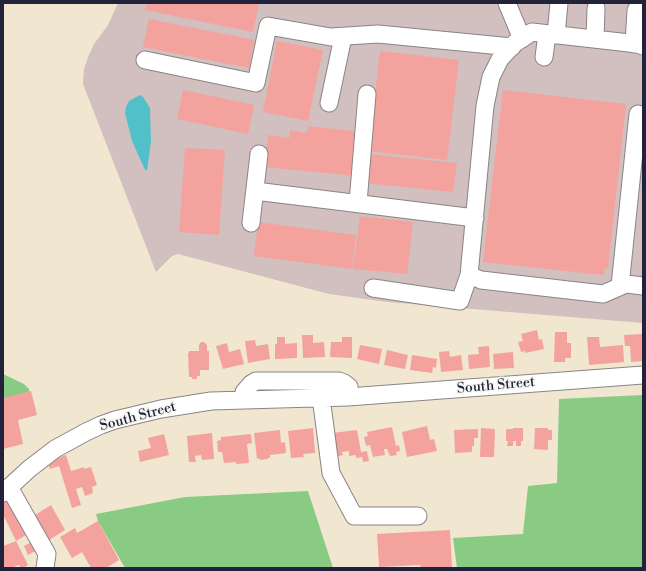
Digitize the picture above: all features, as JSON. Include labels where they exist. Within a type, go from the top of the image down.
[{"type":"street","points":[[507,3],[517,43]]},
{"type":"street","points":[[544,57],[552,35],[559,3]]},
{"type":"street","points":[[595,39],[596,8]]},
{"type":"street","points":[[373,288],[460,301],[469,275],[485,106],[491,77],[500,59],[517,43],[532,32],[639,45],[636,10]]},
{"type":"street","points":[[145,60],[256,83],[268,26],[331,37],[378,34],[517,43]]},
{"type":"street","points":[[329,103],[343,37]]},
{"type":"street","points":[[358,203],[367,94]]},
{"type":"street","points":[[620,286],[640,131],[638,114]]},
{"type":"street","points":[[251,223],[259,154]]},
{"type":"street","points":[[255,191],[475,218]]},
{"type":"street","points":[[469,275],[481,280],[603,294],[626,284],[643,286]]},
{"type":"street","name":"South Street","points":[[6,490],[29,469],[55,449],[101,425],[161,409],[211,401],[348,397],[643,375]]},
{"type":"street","points":[[245,399],[244,392],[247,387],[256,381],[339,381],[344,382],[349,387],[348,397]]},
{"type":"street","points":[[321,397],[330,473],[354,516],[418,516]]},
{"type":"street","points":[[6,490],[47,554],[45,568]]},
{"type":"shaded area","points":[[118,3],[643,3],[643,323],[387,302],[329,294],[178,254],[172,256],[156,272],[83,84],[84,69],[88,57],[94,44],[108,25]]},
{"type":"green space","points":[[3,374],[24,384],[29,389],[29,396],[3,402]]},
{"type":"green space","points":[[643,395],[643,568],[457,568],[453,538],[523,534],[528,486],[557,483],[559,399]]},
{"type":"green space","points":[[308,491],[333,568],[125,568],[98,521],[96,514],[185,497]]},
{"type":"water","points":[[140,95],[150,108],[151,142],[147,170],[145,170],[132,141],[125,113],[129,101]]},
{"type":"building","points":[[147,3],[259,3],[253,32],[145,10]]},
{"type":"building","points":[[149,19],[254,40],[249,68],[143,47]]},
{"type":"building","points":[[277,41],[323,50],[308,121],[263,112]]},
{"type":"building","points":[[380,51],[459,60],[447,160],[368,151]]},
{"type":"building","points":[[183,90],[254,105],[248,134],[177,119]]},
{"type":"building","points":[[503,90],[626,104],[608,268],[605,268],[603,275],[483,262]]},
{"type":"building","points":[[308,126],[362,132],[356,176],[264,167],[268,135],[289,138],[290,130],[307,133]]},
{"type":"building","points":[[185,148],[225,150],[219,235],[179,232]]},
{"type":"building","points":[[368,154],[457,163],[453,192],[365,183]]},
{"type":"building","points":[[360,216],[413,222],[407,274],[353,269]]},
{"type":"building","points":[[258,222],[356,235],[352,269],[254,256]]},
{"type":"building","points":[[537,330],[539,340],[542,339],[544,349],[525,353],[525,351],[521,352],[518,342],[523,341],[521,334]]},
{"type":"building","points":[[555,332],[567,332],[567,343],[571,343],[571,358],[565,358],[565,362],[554,362]]},
{"type":"building","points":[[642,334],[643,361],[631,362],[630,346],[625,346],[624,335]]},
{"type":"building","points":[[302,335],[313,335],[313,343],[324,342],[325,357],[303,358]]},
{"type":"building","points":[[277,337],[285,337],[285,344],[297,343],[297,358],[275,359],[275,344],[277,344]]},
{"type":"building","points":[[342,337],[352,337],[352,358],[330,357],[331,342],[342,342]]},
{"type":"building","points":[[587,337],[599,337],[600,347],[623,345],[624,362],[589,365]]},
{"type":"building","points":[[255,340],[256,346],[268,344],[270,359],[248,363],[245,341]]},
{"type":"building","points":[[201,342],[204,342],[207,345],[207,351],[209,351],[209,370],[200,370],[200,376],[197,376],[197,379],[192,379],[192,377],[189,377],[188,353],[189,351],[199,351],[199,345]]},
{"type":"building","points":[[227,343],[229,352],[240,349],[244,364],[223,369],[216,346]]},
{"type":"building","points":[[360,345],[382,349],[379,364],[357,359]]},
{"type":"building","points":[[489,346],[490,367],[469,369],[468,355],[479,354],[478,347]]},
{"type":"building","points":[[387,350],[408,355],[405,369],[384,365]]},
{"type":"building","points":[[449,351],[450,357],[461,355],[463,370],[441,372],[439,352]]},
{"type":"building","points":[[513,352],[514,368],[494,369],[493,354]]},
{"type":"building","points":[[412,355],[437,359],[436,368],[433,367],[432,373],[410,370]]},
{"type":"building","points":[[31,391],[37,415],[18,420],[23,444],[3,449],[3,398]]},
{"type":"building","points":[[427,426],[430,440],[434,439],[437,451],[407,457],[402,432]]},
{"type":"building","points":[[392,427],[396,446],[399,445],[400,451],[396,452],[397,455],[390,456],[387,449],[384,449],[385,455],[373,457],[370,445],[366,446],[364,437],[368,436],[367,432]]},
{"type":"building","points":[[313,428],[315,453],[303,454],[304,457],[291,458],[288,431]]},
{"type":"building","points":[[481,428],[495,429],[494,457],[480,457]]},
{"type":"building","points":[[523,428],[523,441],[521,441],[521,446],[516,446],[516,441],[513,441],[513,446],[507,446],[508,441],[506,441],[506,429]]},
{"type":"building","points":[[535,428],[548,428],[548,430],[552,430],[552,440],[548,440],[548,450],[534,449]]},
{"type":"building","points":[[478,429],[478,438],[474,438],[472,452],[455,453],[454,430]]},
{"type":"building","points":[[280,430],[281,443],[285,442],[286,453],[270,455],[270,458],[268,459],[257,459],[254,433]]},
{"type":"building","points":[[357,430],[361,452],[367,451],[369,461],[363,462],[362,457],[356,458],[356,455],[349,456],[349,451],[342,452],[343,455],[336,457],[332,433]]},
{"type":"building","points":[[212,433],[214,459],[202,460],[201,455],[195,456],[196,462],[189,462],[187,436]]},
{"type":"building","points":[[164,434],[169,455],[140,462],[138,451],[151,448],[148,438]]},
{"type":"building","points":[[251,434],[252,443],[247,444],[249,463],[224,463],[222,452],[218,452],[217,441],[221,440],[221,437]]},
{"type":"building","points":[[66,455],[71,471],[84,467],[84,469],[91,467],[97,485],[92,487],[93,493],[85,496],[82,487],[76,489],[81,505],[72,508],[59,466],[50,469],[48,463]]},
{"type":"building","points":[[7,499],[26,535],[16,541],[3,514],[3,503]]},
{"type":"building","points":[[51,505],[65,530],[46,542],[32,517]]},
{"type":"building","points":[[98,521],[119,560],[106,568],[91,568],[82,552],[72,558],[60,537],[75,528],[77,533]]},
{"type":"building","points":[[450,530],[452,568],[421,568],[420,565],[379,567],[377,534]]},
{"type":"building","points":[[35,540],[39,549],[28,555],[24,546]]},
{"type":"building","points":[[16,541],[28,565],[23,568],[19,565],[11,568],[3,568],[3,546]]}]
